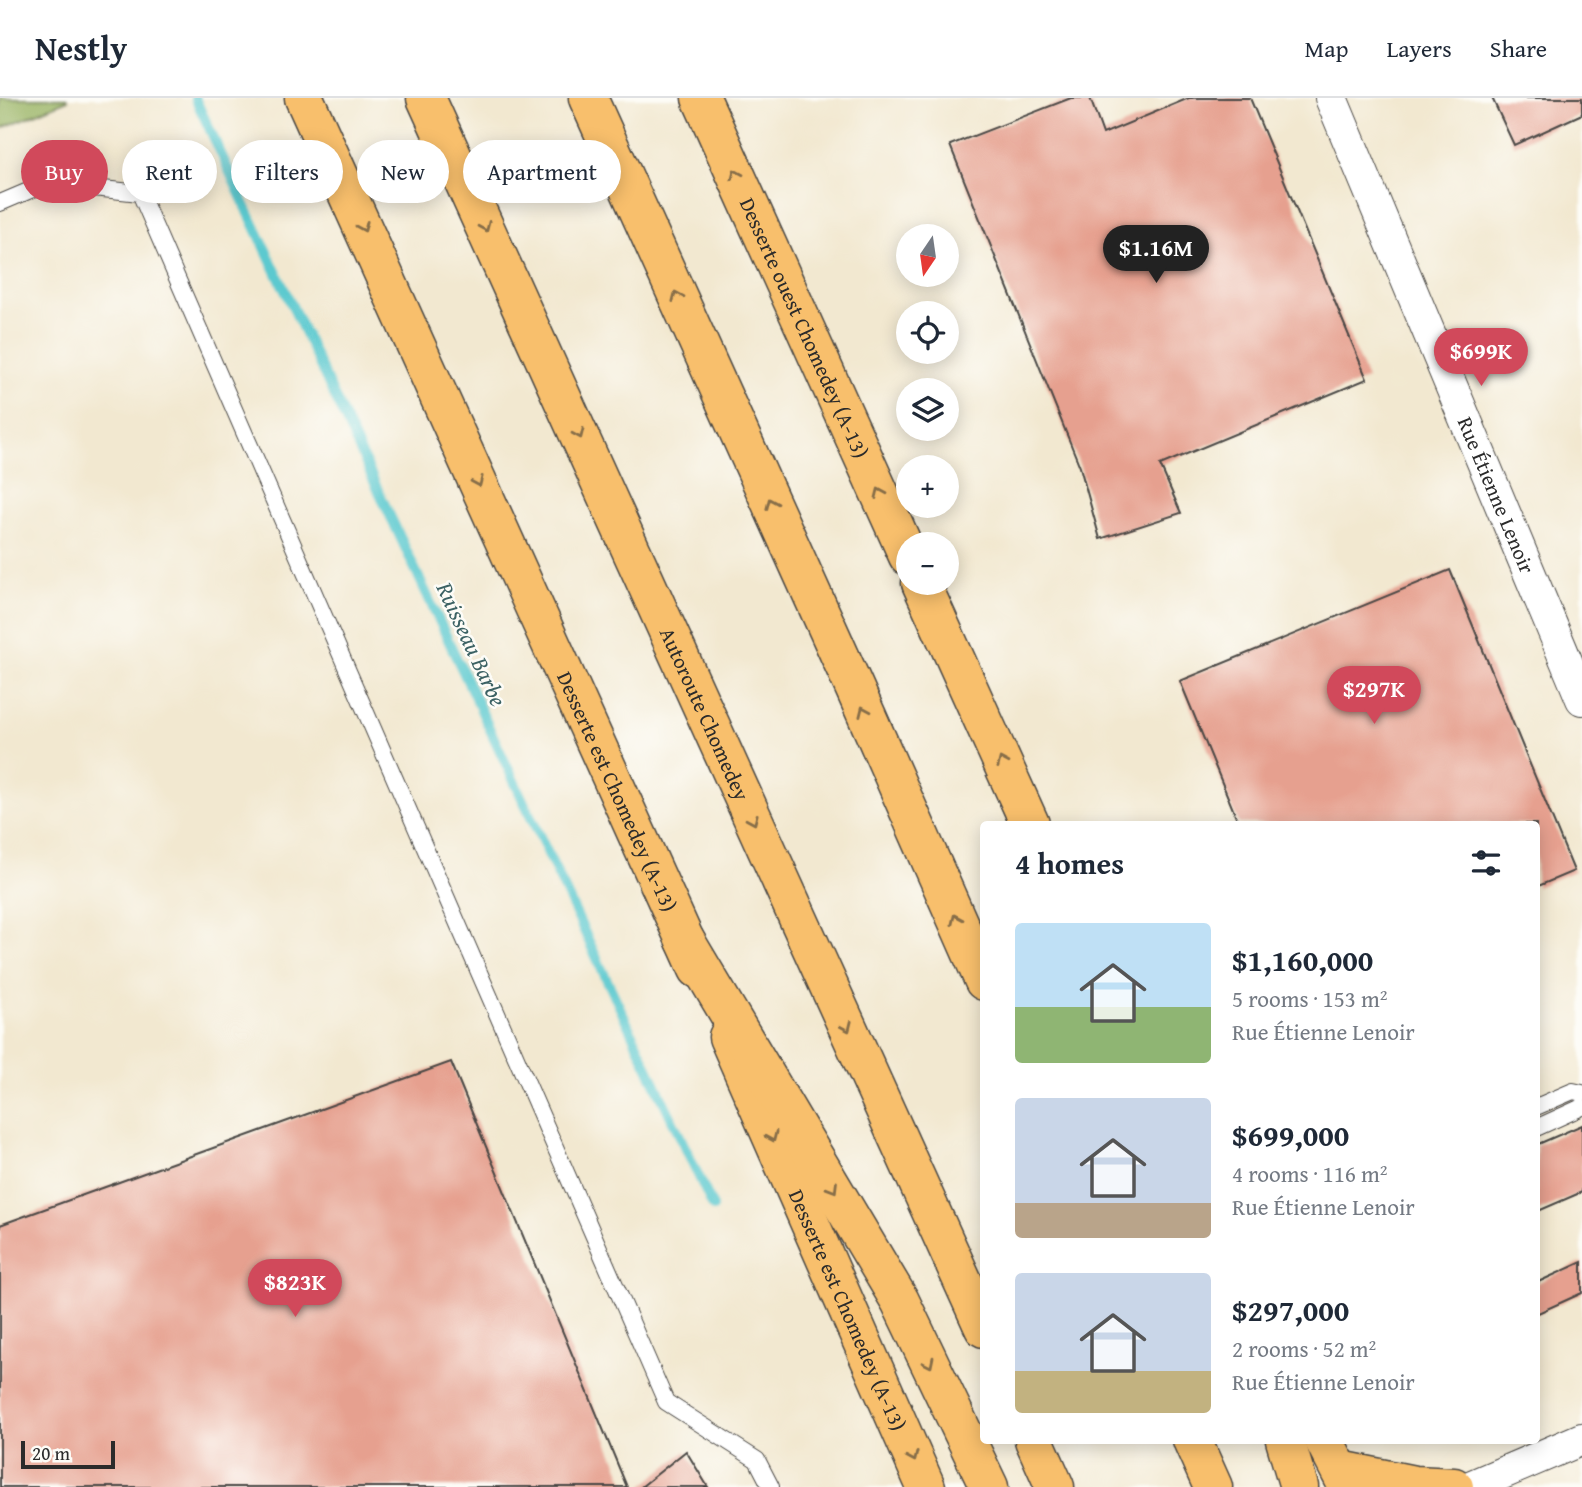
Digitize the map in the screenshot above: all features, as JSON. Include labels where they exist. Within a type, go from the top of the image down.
[{"type":"main road","name":"Desserte est Chomedey (A-13)","points":[[304,98],[685,940],[926,1487]]},
{"type":"main road","name":"Autoroute Chomedey","points":[[426,98],[980,1319]]},
{"type":"main road","points":[[587,98],[980,972]]},
{"type":"main road","name":"Desserte ouest Chomedey (A-13)","points":[[701,98],[897,532]]},
{"type":"main road","points":[[925,595],[1029,821]]},
{"type":"main road","points":[[685,940],[900,1301],[989,1487]]},
{"type":"main road","points":[[1036,1444],[1055,1487]]},
{"type":"main road","points":[[1194,1444],[1213,1487]]},
{"type":"main road","points":[[1285,1444],[1299,1487]]},
{"type":"main road","points":[[1338,1466],[1415,1485],[1454,1487]]},
{"type":"street","name":"Rue Étienne Lenoir","points":[[1331,98],[1582,699]]},
{"type":"street","points":[[1470,1487],[1582,1439]]},
{"type":"lane","points":[[0,204],[47,183],[141,193],[666,1402],[757,1460],[771,1487]]},
{"type":"lane","points":[[1540,1105],[1573,1091],[1582,1093]]},
{"type":"lane","points":[[1540,1126],[1582,1107]]},
{"type":"green space","points":[[0,98],[67,98],[68,100],[0,129]]},
{"type":"building","points":[[1071,98],[1090,98],[1103,134],[1189,98],[1250,98],[1367,379],[1160,465],[1181,513],[1100,539],[1080,467],[950,145]]},
{"type":"building","points":[[1492,98],[1582,98],[1582,114],[1514,145]]},
{"type":"building","points":[[1450,570],[1574,871],[1540,885],[1540,821],[1238,821],[1180,681]]},
{"type":"building","points":[[451,1062],[627,1487],[0,1487],[0,1225]]},
{"type":"building","points":[[1582,1125],[1582,1192],[1540,1210],[1540,1143]]},
{"type":"building","points":[[1582,1262],[1582,1293],[1540,1312],[1540,1281]]},
{"type":"building","points":[[686,1451],[708,1487],[641,1487]]},
{"type":"waterway","name":"Ruisseau Barbe","points":[[195,98],[713,1207]]}]
